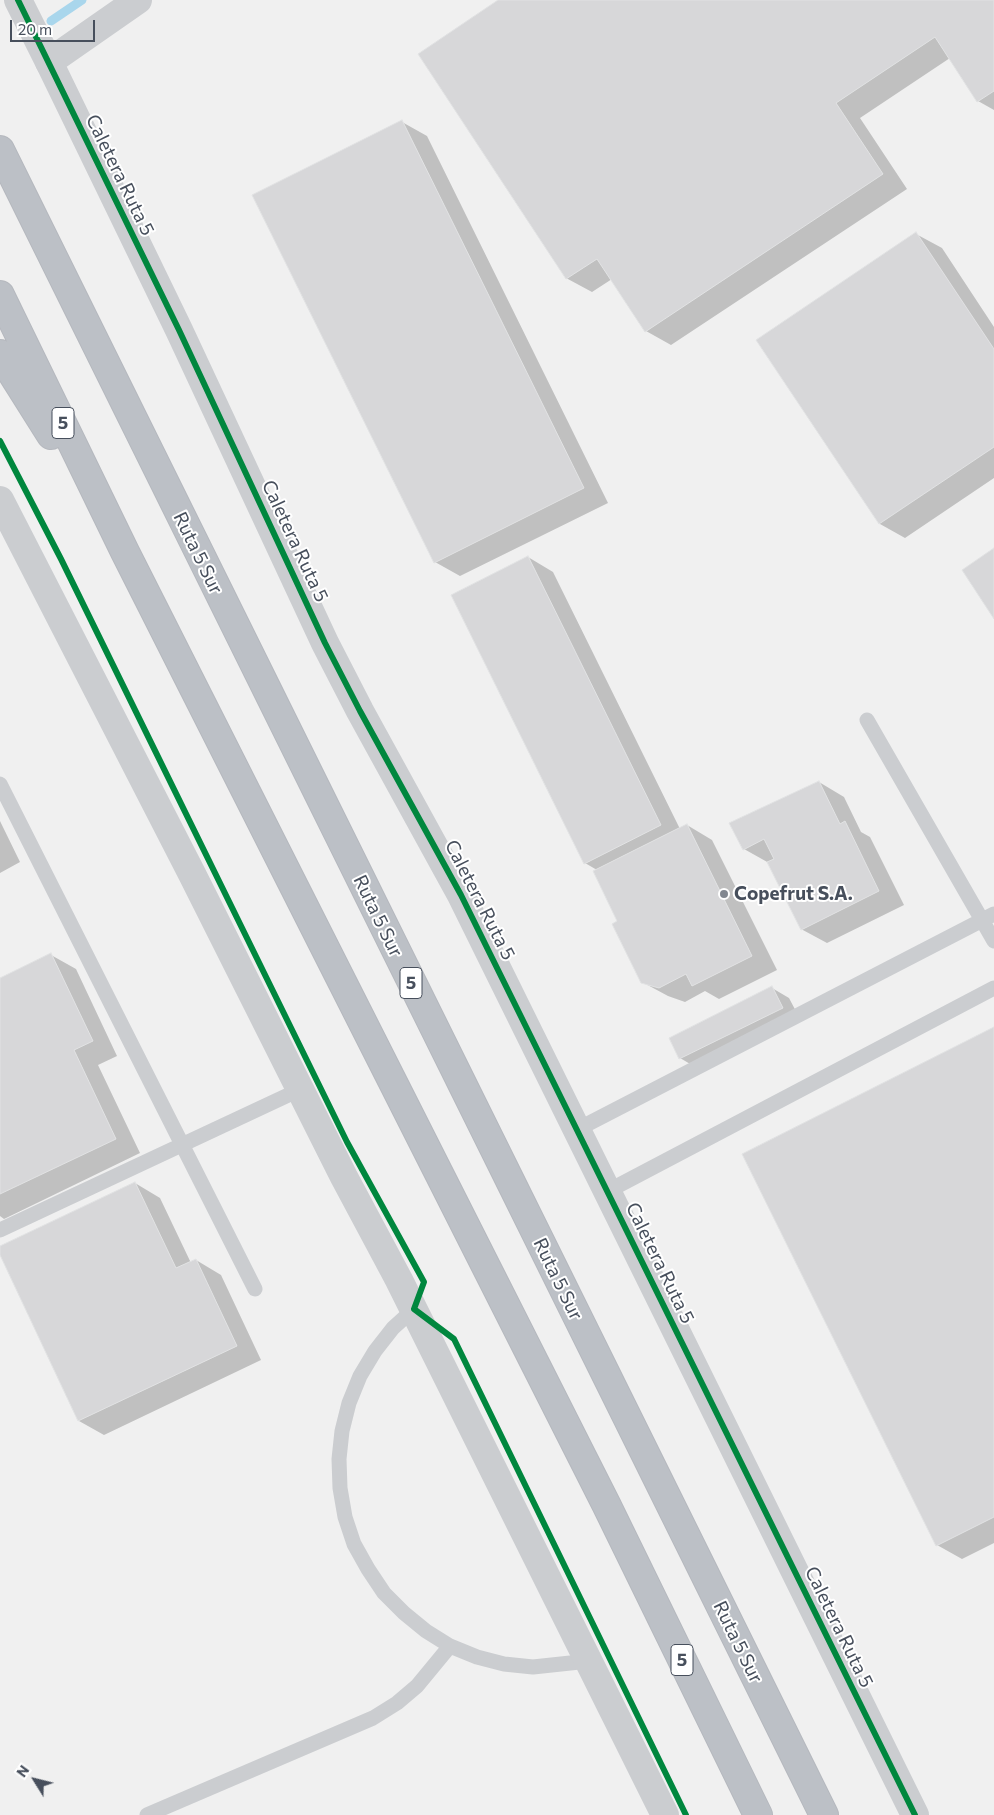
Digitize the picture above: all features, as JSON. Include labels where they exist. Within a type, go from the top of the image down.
[{"type":"highway","name":"Ruta 5 Sur","points":[[0,150],[824,1815]]},
{"type":"highway","name":"5","points":[[0,295],[125,552],[606,1504],[758,1815]]},
{"type":"highway","points":[[0,354],[125,552]]},
{"type":"street","points":[[49,62],[138,0]]},
{"type":"street","name":"Caletera Ruta 5","points":[[27,6],[49,62],[183,339],[325,643],[461,895],[915,1815]]},
{"type":"street","points":[[0,500],[192,874],[299,1090],[414,1309],[664,1814]]},
{"type":"lane","points":[[868,720],[988,916],[994,941]]},
{"type":"lane","points":[[0,784],[255,1289]]},
{"type":"lane","points":[[578,1129],[988,916]]},
{"type":"lane","points":[[608,1191],[994,988]]},
{"type":"lane","points":[[0,1230],[299,1090]]},
{"type":"lane","points":[[414,1309],[393,1328],[375,1351],[360,1376],[349,1403],[342,1431],[339,1459],[340,1488],[345,1516],[354,1544],[384,1593],[426,1631],[450,1646],[476,1657],[504,1664],[541,1666],[589,1661]]},
{"type":"lane","points":[[147,1815],[372,1718],[397,1703],[417,1686],[450,1646]]},
{"type":"building","points":[[498,0],[994,0],[994,91],[977,102],[935,37],[836,103],[883,174],[645,332],[597,259],[566,279],[418,54]]},
{"type":"building","points":[[402,120],[584,488],[434,563],[252,195]]},
{"type":"building","points":[[916,232],[994,349],[994,447],[879,524],[756,340]]},
{"type":"building","points":[[994,548],[994,619],[962,570]]},
{"type":"building","points":[[528,556],[661,825],[584,864],[451,595]]},
{"type":"building","points":[[819,781],[840,824],[845,821],[879,891],[801,930],[767,862],[774,859],[764,839],[743,850],[729,823]]},
{"type":"building","points":[[687,824],[752,956],[692,986],[686,974],[659,988],[641,983],[612,924],[617,921],[593,871]]},
{"type":"building","points":[[51,953],[93,1041],[74,1050],[116,1139],[0,1194],[0,978]]},
{"type":"building","points":[[772,986],[783,1008],[679,1059],[669,1038]]},
{"type":"building","points":[[994,1027],[994,1517],[936,1546],[742,1154]]},
{"type":"building","points":[[135,1182],[176,1268],[196,1259],[237,1346],[78,1421],[0,1255],[0,1246]]},
{"type":"waterway","points":[[51,21],[82,0]]},
{"type":"cycle path","points":[[18,0],[179,330],[325,643],[461,895],[915,1815]]},
{"type":"cycle path","points":[[0,441],[61,559],[347,1142],[424,1282],[414,1309],[454,1339],[686,1815]]},
{"type":"place","name":"Copefrut S.A.","points":[[724,894]]}]
